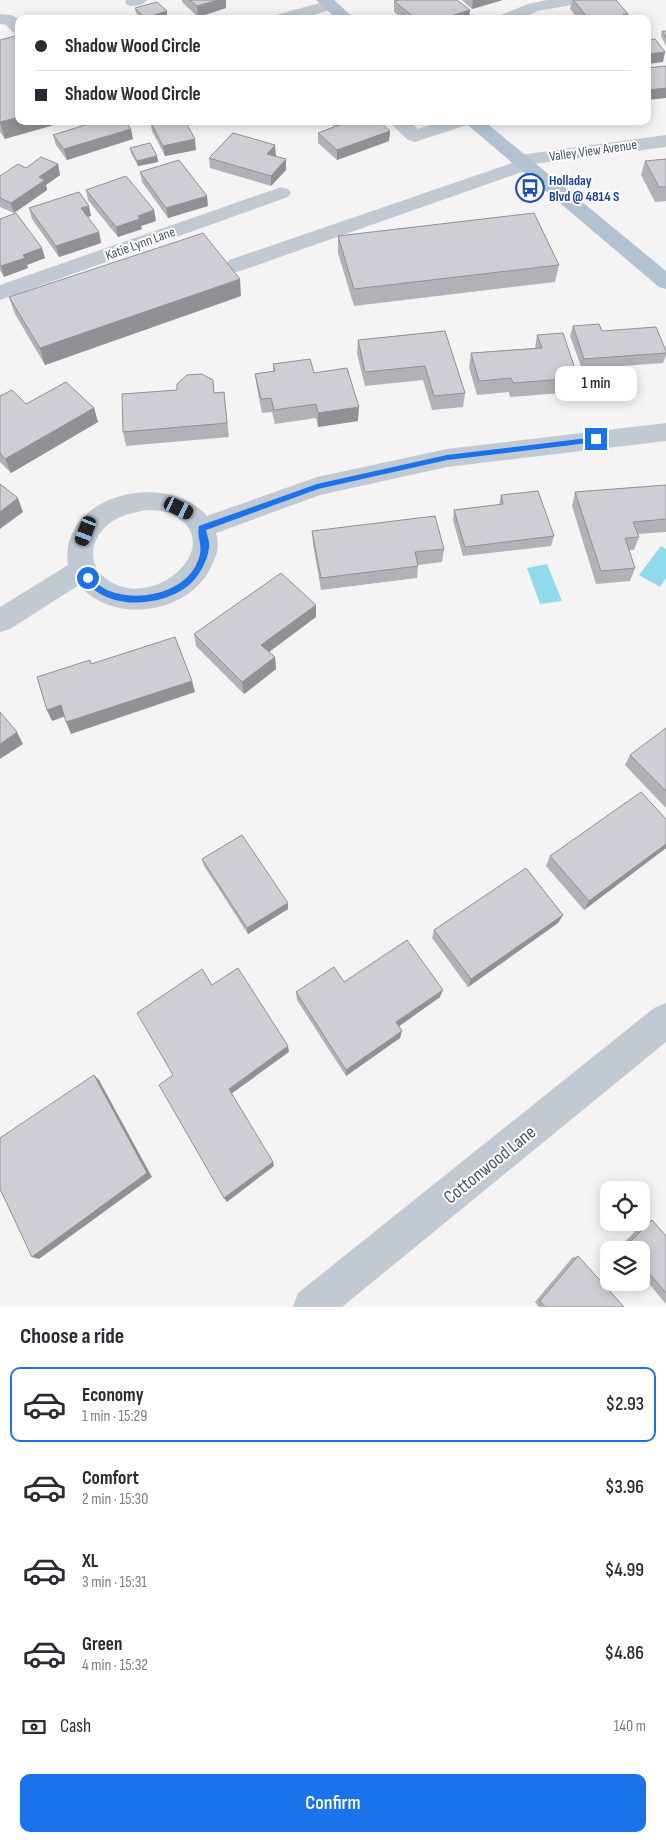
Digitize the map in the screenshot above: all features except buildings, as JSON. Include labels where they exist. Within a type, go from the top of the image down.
[{"type":"main road","points":[[327,3],[342,15]]},
{"type":"main road","points":[[477,125],[666,282]]},
{"type":"street","points":[[517,15],[534,7],[577,0]]},
{"type":"street","points":[[293,15],[327,3]]},
{"type":"street","points":[[0,19],[11,20],[15,24]]},
{"type":"street","points":[[402,125],[415,136],[449,125]]},
{"type":"street","name":"Valley View Avenue","points":[[236,265],[522,162],[618,146],[666,141]]},
{"type":"street","name":"Katie Lynn Lane","points":[[0,293],[281,194]]},
{"type":"street","points":[[202,528],[317,486],[447,458],[666,432]]},
{"type":"street","points":[[146,501],[170,504],[189,513],[202,528],[206,546],[200,566],[186,583],[164,595],[139,600],[114,596],[94,586],[82,570],[79,550],[86,531],[101,516],[122,505],[146,501]]},
{"type":"street","points":[[0,621],[82,570]]},
{"type":"street","name":"Cottonwood Lane","points":[[312,1307],[666,1020]]},
{"type":"water","points":[[661,546],[666,549],[666,578],[660,587],[639,575]]},
{"type":"water","points":[[547,564],[562,601],[540,604],[527,568]]},
{"type":"place","name":"Holladay Blvd @ 4814 S","points":[[530,188]]},
{"type":"route","points":[[88,578],[94,586],[114,596],[139,600],[164,595],[186,583],[200,566],[206,546],[202,528],[317,486],[447,458],[596,439]]}]
